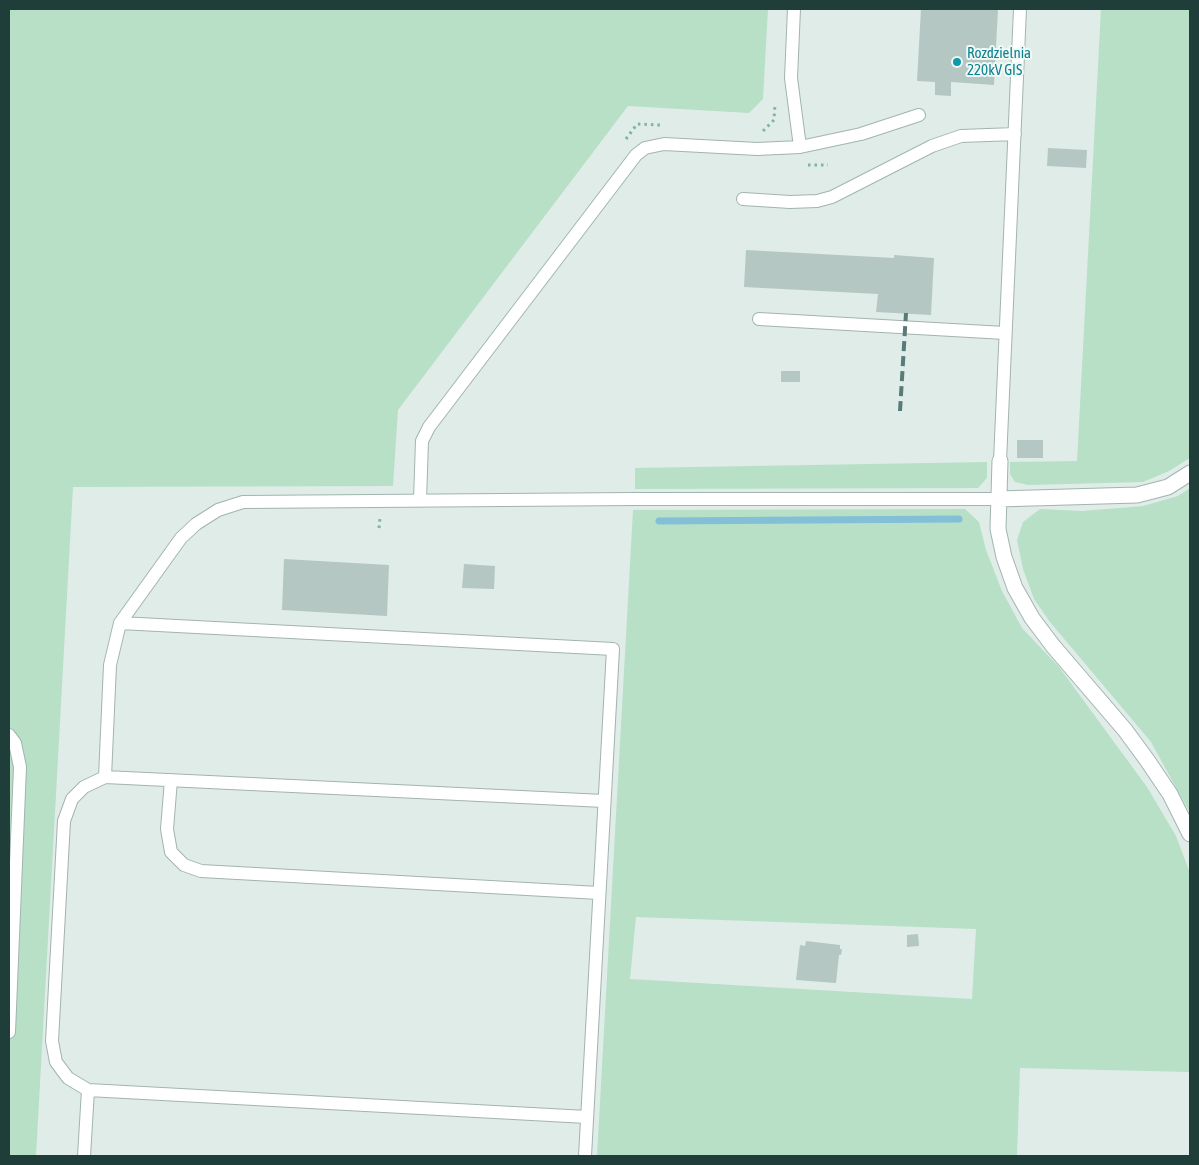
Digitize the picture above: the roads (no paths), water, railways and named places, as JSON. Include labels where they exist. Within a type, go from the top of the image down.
[{"type":"street","points":[[1000,462],[998,529],[1004,557],[1015,588],[1032,618],[1053,646],[1088,685],[1147,760],[1170,794],[1190,834]]},
{"type":"street","points":[[998,499],[1137,495],[1168,487],[1190,473]]},
{"type":"lane","points":[[794,9],[790,78],[800,147]]},
{"type":"lane","points":[[1000,462],[1020,9]]},
{"type":"lane","points":[[420,500],[422,441],[429,427],[636,155],[645,148],[664,144],[757,149],[800,147],[861,134],[919,115]]},
{"type":"lane","points":[[743,200],[817,201],[832,197],[932,146],[961,136],[1015,134]]},
{"type":"lane","points":[[759,319],[1005,333]]},
{"type":"lane","points":[[105,777],[110,665],[120,623],[181,538],[196,524],[218,510],[243,502],[998,499]]},
{"type":"lane","points":[[120,623],[613,649],[585,1156]]},
{"type":"lane","points":[[9,735],[15,743],[20,767],[9,1032]]},
{"type":"lane","points":[[587,1117],[88,1090],[68,1078],[56,1062],[52,1041],[60,888],[64,821],[72,799],[84,787],[105,777],[604,801]]},
{"type":"lane","points":[[171,780],[167,830],[171,852],[184,865],[201,871],[599,893]]},
{"type":"lane","points":[[84,1156],[88,1090]]},
{"type":"waterway","points":[[659,521],[959,519]]},
{"type":"railway","points":[[900,411],[906,313]]},
{"type":"place","name":"Rozdzielnia 220kV GIS","points":[[957,62]]}]
